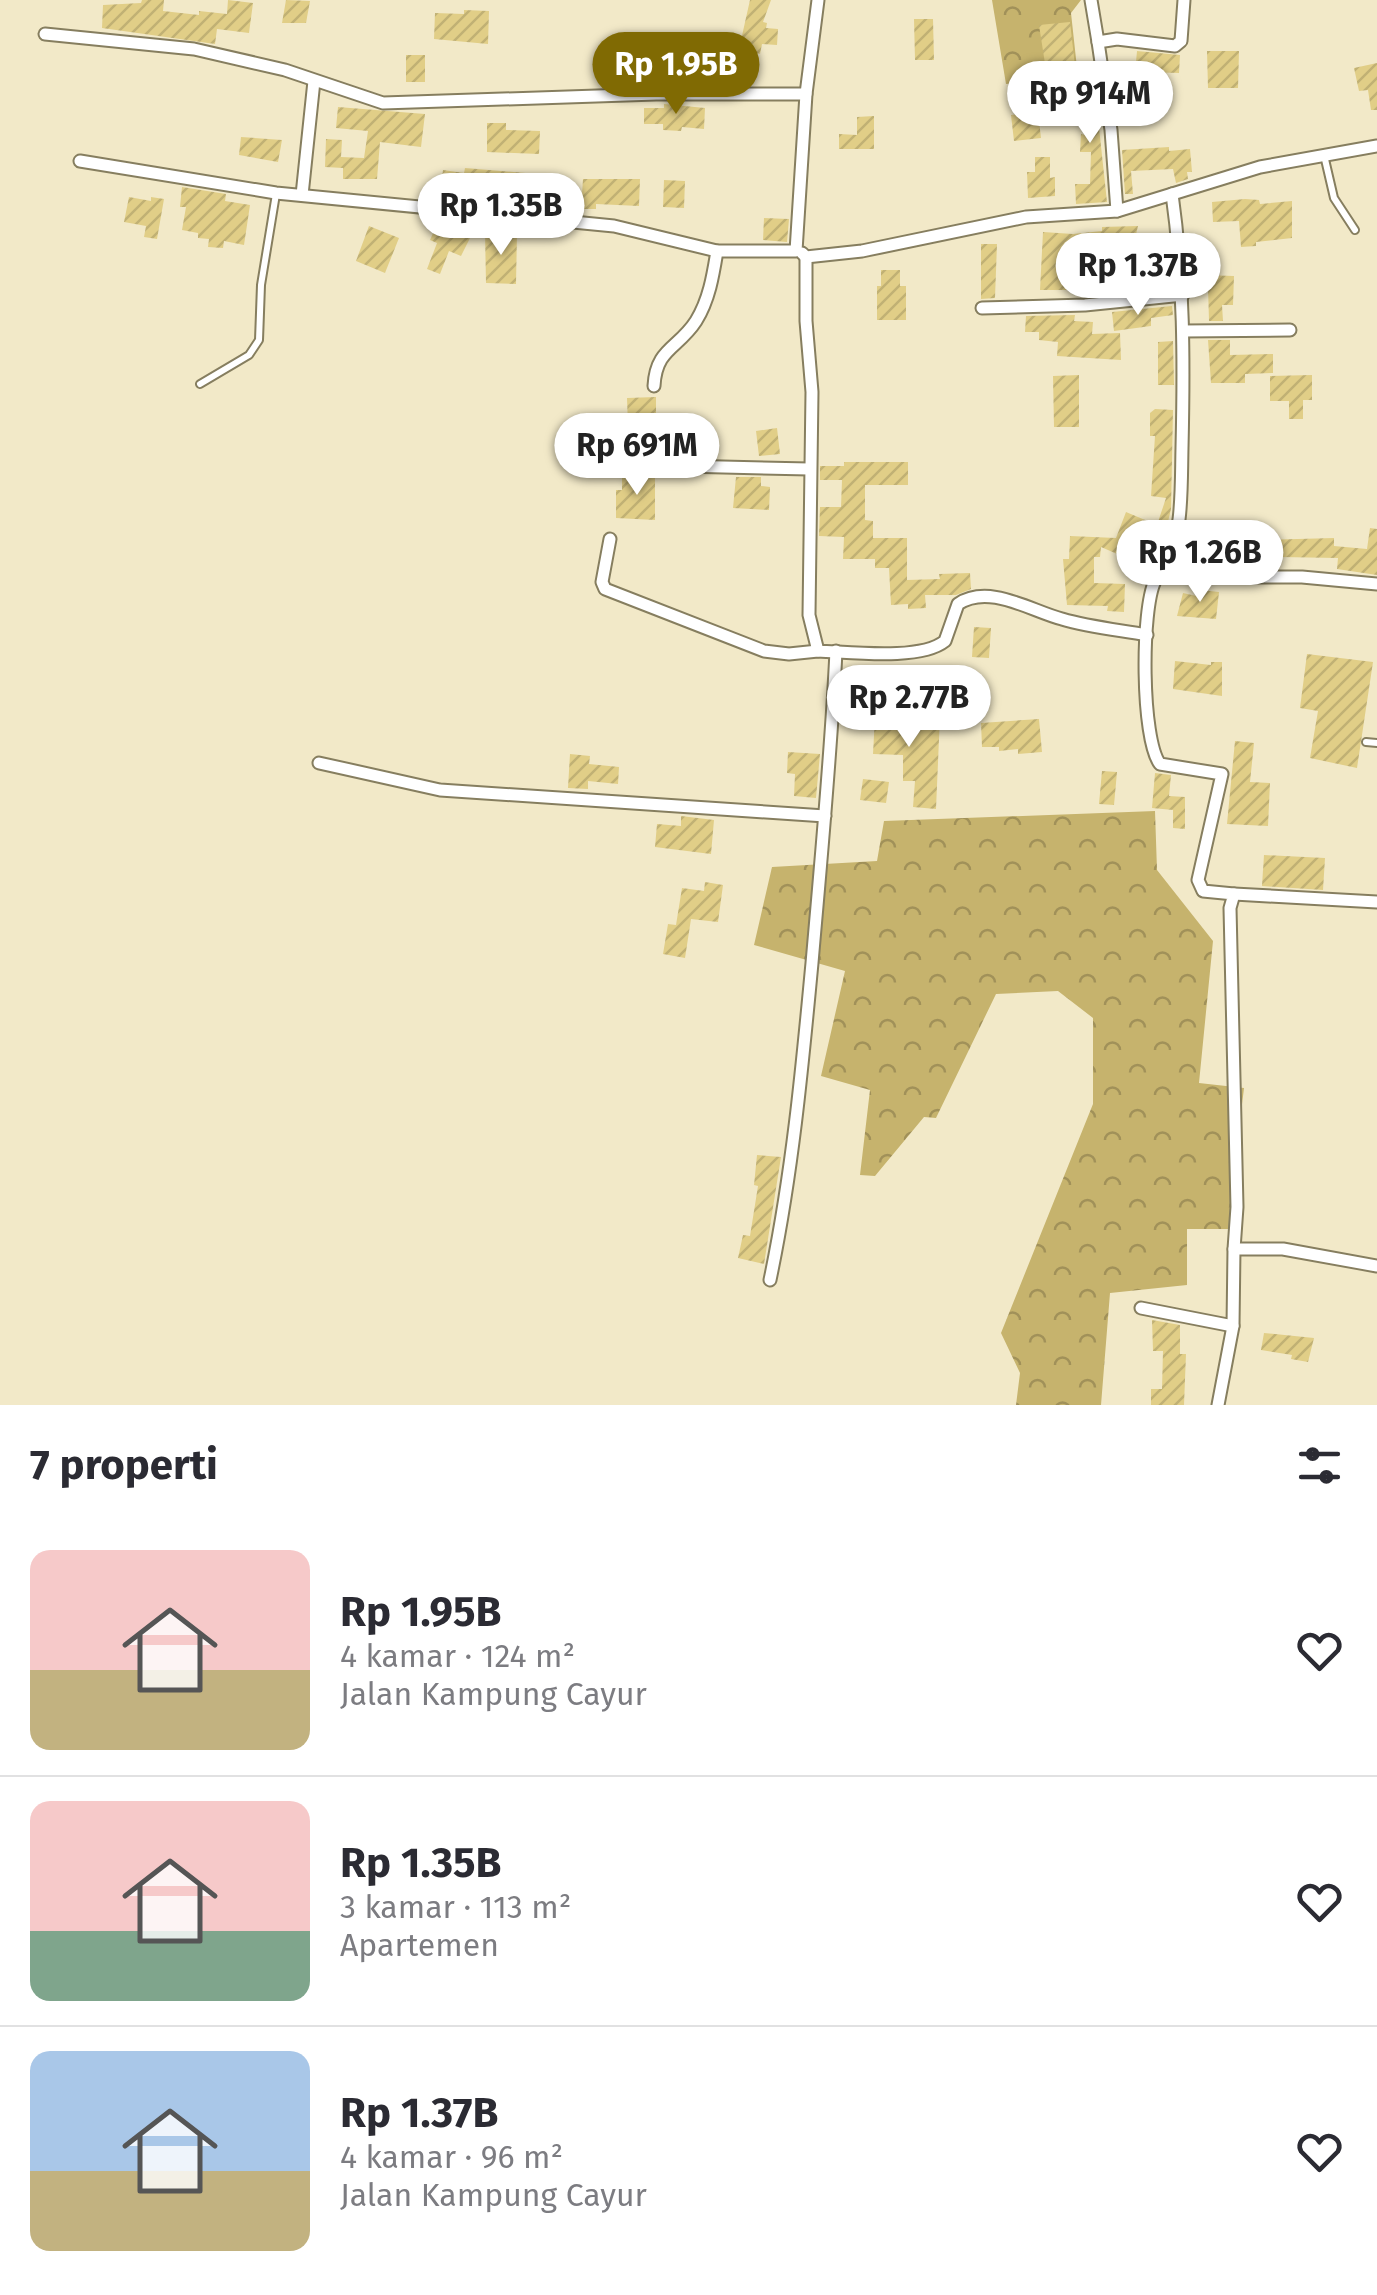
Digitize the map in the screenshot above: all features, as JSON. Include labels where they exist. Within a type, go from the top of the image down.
[{"type":"street","points":[[818,0],[806,94],[801,254],[812,392],[809,615],[818,651]]},
{"type":"street","points":[[1090,0],[1112,130],[1117,211]]},
{"type":"street","points":[[1098,42],[1117,39],[1174,46],[1181,41],[1184,0]]},
{"type":"street","points":[[46,34],[194,49],[285,70],[371,100],[400,104],[656,94],[806,94]]},
{"type":"street","points":[[302,196],[314,81]]},
{"type":"street","points":[[80,161],[276,193],[614,226],[717,251],[801,254],[862,251],[1026,218],[1117,211],[1214,178],[1377,146]]},
{"type":"street","points":[[1172,194],[1183,331],[1180,528],[1166,570],[1156,579],[1147,634],[1146,706],[1152,754],[1160,764],[1172,768],[1222,774],[1198,880],[1203,891],[1377,902]]},
{"type":"street","points":[[654,386],[659,360],[693,326],[703,308],[717,251]]},
{"type":"street","points":[[982,308],[1085,305],[1182,295]]},
{"type":"street","points":[[1183,331],[1290,330]]},
{"type":"street","points":[[682,466],[809,469]]},
{"type":"street","points":[[610,538],[602,582],[605,588],[764,651],[916,652],[941,645],[954,609],[964,600],[974,598],[1002,598],[1063,620],[1147,634]]},
{"type":"street","points":[[1166,570],[1221,578],[1302,576],[1377,584]]},
{"type":"street","points":[[770,1280],[790,1176],[826,816],[836,652]]},
{"type":"street","points":[[319,762],[440,790],[826,816]]},
{"type":"street","points":[[1218,1405],[1232,1326],[1238,1207],[1230,908],[1234,894]]},
{"type":"street","points":[[1234,1249],[1284,1249],[1377,1266]]},
{"type":"street","points":[[1140,1308],[1232,1326]]},
{"type":"lane","points":[[1324,154],[1334,198],[1355,230]]},
{"type":"lane","points":[[200,384],[249,356],[259,340],[261,285],[276,193]]},
{"type":"lane","points":[[1366,742],[1377,743]]},
{"type":"green space","points":[[992,0],[1081,0],[1071,13],[1078,77],[1006,84]]},
{"type":"green space","points":[[1155,811],[1157,870],[1213,941],[1199,1083],[1244,1088],[1232,1188],[1234,1229],[1187,1229],[1187,1285],[1110,1293],[1101,1405],[1016,1405],[1020,1373],[1001,1333],[1093,1104],[1093,1018],[1058,991],[996,994],[936,1118],[924,1117],[875,1176],[860,1175],[870,1090],[821,1076],[845,971],[754,945],[772,867],[877,861],[884,821]]},
{"type":"building","points":[[164,0],[163,11],[199,15],[199,11],[227,14],[228,0],[253,3],[249,33],[217,29],[215,44],[102,28],[103,5]]},
{"type":"building","points":[[286,0],[310,1],[306,23],[282,23]]},
{"type":"building","points":[[750,0],[771,0],[763,22],[767,23],[766,28],[778,29],[777,45],[762,44],[760,54],[739,49]]},
{"type":"building","points":[[464,10],[489,11],[488,44],[434,39],[435,13],[464,14]]},
{"type":"building","points":[[914,19],[933,19],[934,60],[915,60]]},
{"type":"building","points":[[1070,22],[1075,66],[1046,70],[1039,25]]},
{"type":"building","points":[[1137,51],[1180,55],[1179,73],[1145,72],[1136,62]]},
{"type":"building","points":[[1207,51],[1239,51],[1238,88],[1208,88]]},
{"type":"building","points":[[406,55],[425,55],[425,82],[406,82]]},
{"type":"building","points":[[1377,63],[1377,110],[1371,110],[1368,90],[1359,91],[1354,68]]},
{"type":"building","points":[[1069,81],[1094,81],[1107,202],[1076,204],[1075,184],[1090,184],[1091,152],[1080,152],[1081,134],[1085,135],[1083,119],[1090,117],[1088,99],[1069,99]]},
{"type":"building","points":[[664,104],[705,108],[704,129],[663,130],[663,124],[644,124],[644,108],[664,108]]},
{"type":"building","points":[[338,107],[425,114],[421,147],[380,142],[377,179],[343,179],[343,168],[325,167],[326,139],[342,140],[341,157],[364,158],[368,131],[336,128]]},
{"type":"building","points":[[1038,112],[1041,138],[1014,141],[1011,115]]},
{"type":"building","points":[[874,116],[874,149],[839,149],[839,134],[857,135],[857,117]]},
{"type":"building","points":[[487,123],[506,123],[506,130],[540,131],[539,154],[487,152]]},
{"type":"building","points":[[241,137],[282,140],[278,162],[239,155]]},
{"type":"building","points":[[1169,147],[1169,151],[1190,149],[1192,172],[1187,172],[1188,179],[1176,183],[1173,169],[1131,171],[1133,194],[1125,194],[1122,150]]},
{"type":"building","points":[[1035,157],[1050,157],[1055,196],[1028,198],[1027,172],[1035,172]]},
{"type":"building","points":[[465,168],[549,175],[547,200],[482,195],[482,199],[463,198],[440,193],[443,170],[464,173]]},
{"type":"building","points":[[583,179],[640,179],[639,206],[596,204],[596,209],[581,209]]},
{"type":"building","points":[[664,180],[685,181],[684,208],[663,207]]},
{"type":"building","points":[[182,187],[226,194],[225,201],[250,205],[244,245],[224,241],[223,248],[208,247],[209,239],[182,230],[186,207],[180,207]]},
{"type":"building","points":[[129,197],[164,199],[157,239],[144,237],[146,226],[124,222]]},
{"type":"building","points":[[1259,200],[1260,204],[1292,201],[1292,238],[1241,247],[1239,221],[1213,222],[1212,202]]},
{"type":"building","points":[[764,218],[789,219],[787,242],[763,240]]},
{"type":"building","points":[[437,224],[470,238],[461,256],[449,251],[440,274],[427,269],[437,243],[430,240]]},
{"type":"building","points":[[369,226],[399,238],[385,273],[356,261]]},
{"type":"building","points":[[1138,226],[1130,260],[1110,262],[1109,250],[1098,250],[1097,263],[1068,266],[1069,290],[1040,290],[1043,232],[1073,234],[1102,231],[1102,227]]},
{"type":"building","points":[[485,232],[517,234],[516,284],[486,283]]},
{"type":"building","points":[[981,244],[997,244],[995,298],[981,299]]},
{"type":"building","points":[[1200,257],[1203,275],[1234,276],[1233,305],[1222,305],[1223,321],[1209,321],[1208,287],[1190,289],[1188,259]]},
{"type":"building","points":[[881,270],[900,270],[900,286],[906,286],[906,320],[877,320]]},
{"type":"building","points":[[1172,306],[1173,315],[1151,318],[1151,326],[1114,331],[1112,312]]},
{"type":"building","points":[[1075,315],[1074,321],[1093,322],[1092,334],[1120,333],[1121,360],[1057,356],[1058,342],[1039,340],[1039,332],[1025,332],[1026,316]]},
{"type":"building","points":[[1208,340],[1230,340],[1230,355],[1273,354],[1273,373],[1245,374],[1245,383],[1211,383]]},
{"type":"building","points":[[1173,341],[1174,385],[1158,385],[1158,342]]},
{"type":"building","points":[[1079,375],[1079,427],[1054,427],[1053,376]]},
{"type":"building","points":[[1312,375],[1312,400],[1303,400],[1303,419],[1289,419],[1289,401],[1270,401],[1270,376]]},
{"type":"building","points":[[656,397],[656,419],[676,419],[674,461],[659,461],[659,454],[629,455],[627,398]]},
{"type":"building","points":[[1155,409],[1173,410],[1171,509],[1158,564],[1152,569],[1101,547],[1100,557],[1094,557],[1094,583],[1125,584],[1124,612],[1107,611],[1108,606],[1067,605],[1063,559],[1069,559],[1070,536],[1116,538],[1126,512],[1157,525],[1166,498],[1151,496],[1155,436],[1150,436],[1150,413]]},
{"type":"building","points":[[777,428],[780,454],[759,456],[756,431]]},
{"type":"building","points":[[844,462],[908,462],[908,485],[865,485],[865,520],[873,521],[873,538],[907,538],[907,580],[970,573],[971,589],[956,595],[925,595],[926,608],[891,605],[889,568],[875,568],[875,559],[843,559],[844,537],[819,536],[820,507],[841,507],[842,480],[820,480],[820,466],[844,466]]},
{"type":"building","points":[[622,475],[655,475],[655,520],[616,518],[616,490],[622,490]]},
{"type":"building","points":[[736,477],[761,477],[761,486],[770,487],[769,510],[733,508]]},
{"type":"building","points":[[1370,528],[1377,529],[1377,575],[1337,569],[1338,558],[1279,557],[1279,567],[1222,568],[1204,565],[1205,554],[1199,554],[1201,538],[1334,538],[1334,546],[1367,549]]},
{"type":"building","points":[[1201,590],[1219,592],[1216,619],[1177,616],[1183,593],[1201,597]]},
{"type":"building","points":[[974,627],[991,628],[989,658],[972,657]]},
{"type":"building","points":[[1307,654],[1373,662],[1357,768],[1310,758],[1318,711],[1300,708]]},
{"type":"building","points":[[1175,661],[1211,665],[1222,662],[1222,696],[1173,689]]},
{"type":"building","points":[[864,700],[889,700],[890,727],[927,729],[927,715],[940,716],[936,809],[913,807],[915,781],[903,781],[903,755],[873,754],[875,717],[864,717]]},
{"type":"building","points":[[1039,719],[1042,752],[1018,754],[1018,749],[999,751],[999,747],[982,747],[981,723]]},
{"type":"building","points":[[1235,741],[1254,743],[1250,782],[1270,783],[1268,826],[1227,824]]},
{"type":"building","points":[[788,752],[820,754],[816,798],[794,796],[795,774],[787,773]]},
{"type":"building","points":[[570,754],[590,756],[589,764],[619,767],[618,784],[588,781],[588,789],[568,788]]},
{"type":"building","points":[[1102,771],[1117,772],[1114,805],[1099,804]]},
{"type":"building","points":[[1155,773],[1171,775],[1169,796],[1185,797],[1185,829],[1173,828],[1173,810],[1152,808]]},
{"type":"building","points":[[863,779],[889,782],[886,803],[860,800]]},
{"type":"building","points":[[681,816],[714,820],[711,854],[655,847],[657,824],[681,826]]},
{"type":"building","points":[[1264,855],[1325,858],[1323,890],[1262,886]]},
{"type":"building","points":[[705,882],[723,885],[718,922],[691,919],[685,958],[663,954],[668,924],[676,925],[682,888],[704,891]]},
{"type":"building","points":[[757,1155],[781,1157],[764,1264],[738,1258],[743,1235],[750,1236],[758,1186],[754,1185]]},
{"type":"building","points":[[1152,1320],[1180,1325],[1180,1354],[1186,1354],[1184,1405],[1151,1405],[1151,1389],[1162,1389],[1163,1351],[1153,1351]]},
{"type":"building","points":[[1264,1333],[1314,1338],[1308,1362],[1261,1350]]}]
